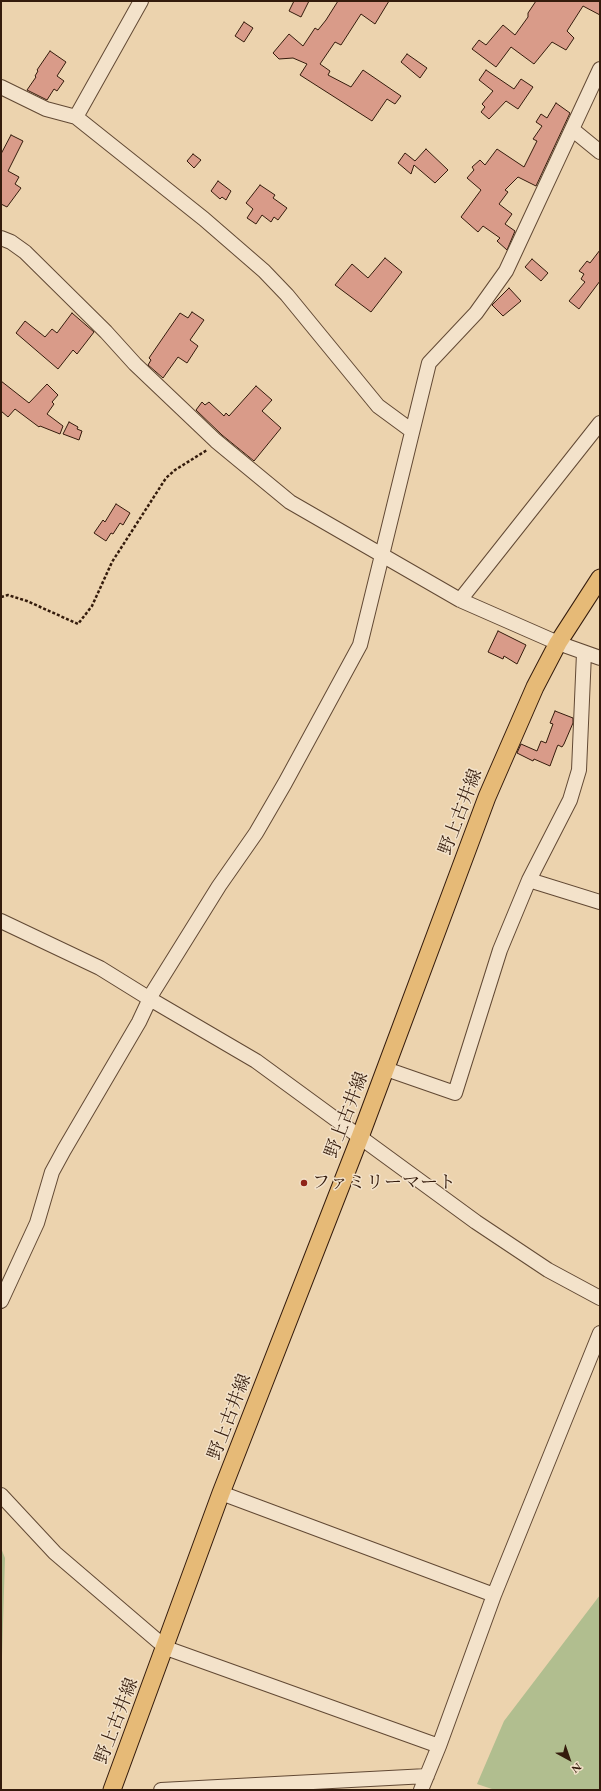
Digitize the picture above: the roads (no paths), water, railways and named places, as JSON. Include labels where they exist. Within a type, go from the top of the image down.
[{"type":"main road","name":"野上古井線","points":[[112,1790],[166,1648],[221,1494],[360,1137],[488,797],[535,688],[558,644],[600,578]]},
{"type":"street","points":[[76,116],[141,1]]},
{"type":"street","points":[[1,1301],[37,1223],[52,1172],[139,1022],[150,999],[219,886],[256,833],[329,703],[360,644],[429,363],[476,313],[506,271],[573,130],[600,69]]},
{"type":"street","points":[[1,87],[46,109],[76,116],[137,167],[174,194],[264,271],[287,295],[378,406],[412,431]]},
{"type":"street","points":[[573,130],[600,152]]},
{"type":"street","points":[[1,238],[11,242],[25,252],[101,327],[135,364],[216,441],[290,502],[460,600],[558,644],[600,658]]},
{"type":"street","points":[[460,600],[600,423]]},
{"type":"street","points":[[386,1069],[455,1093],[500,950],[529,880],[570,800],[579,770],[584,653]]},
{"type":"street","points":[[529,880],[600,902]]},
{"type":"street","points":[[1,921],[100,968],[256,1061],[502,1239],[548,1270],[600,1298]]},
{"type":"street","points":[[421,1790],[440,1746],[494,1595],[600,1333]]},
{"type":"street","points":[[221,1494],[494,1595]]},
{"type":"street","points":[[1,1495],[55,1553],[166,1648],[440,1746]]},
{"type":"street","points":[[161,1790],[427,1776]]},
{"type":"place","name":"ファミリーマート","points":[[304,1183]]}]
